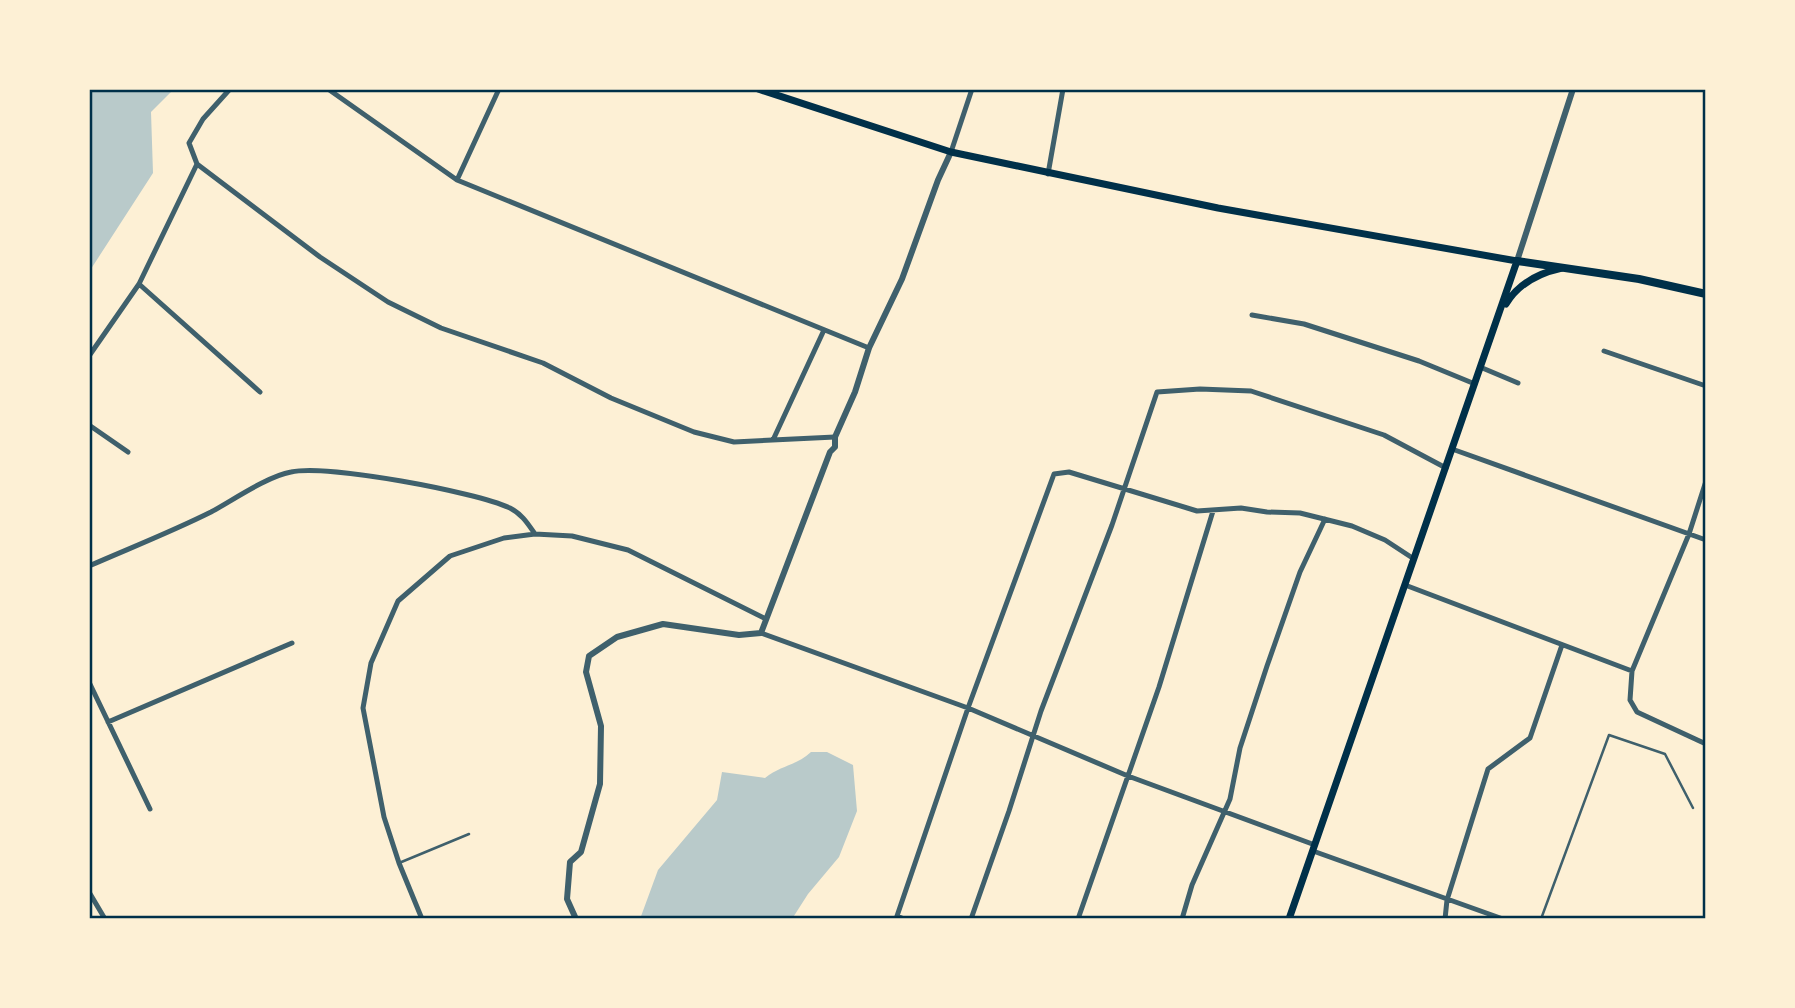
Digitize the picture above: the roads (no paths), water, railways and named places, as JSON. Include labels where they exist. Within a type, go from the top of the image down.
[{"type":"main road","points":[[758,89],[951,152],[1048,174],[1218,208],[1517,261],[1639,279],[1706,294]]},
{"type":"main road","points":[[1289,919],[1517,261]]},
{"type":"main road","points":[[1498,316],[1509,299],[1528,281],[1564,268]]},
{"type":"street","points":[[230,89],[203,119],[189,143],[197,164],[320,257],[388,302],[441,328],[543,363],[611,398],[694,432],[734,442],[835,437]]},
{"type":"street","points":[[328,89],[457,180],[869,348]]},
{"type":"street","points":[[457,180],[499,89]]},
{"type":"street","points":[[761,633],[830,452],[835,447],[835,437],[851,402],[869,348],[902,279],[972,89]]},
{"type":"street","points":[[1048,174],[1063,89]]},
{"type":"street","points":[[1517,261],[1573,89]]},
{"type":"street","points":[[89,356],[139,284],[197,164]]},
{"type":"street","points":[[139,284],[260,392]]},
{"type":"street","points":[[1252,314],[1304,324],[1419,362],[1475,384]]},
{"type":"street","points":[[773,440],[824,330]]},
{"type":"street","points":[[1604,351],[1706,386]]},
{"type":"street","points":[[1480,367],[1518,383]]},
{"type":"street","points":[[971,919],[987,878],[1032,737],[1124,490],[1157,393],[1200,389],[1251,391],[1384,435],[1446,468]]},
{"type":"street","points":[[89,425],[128,452]]},
{"type":"street","points":[[1452,449],[1706,540]]},
{"type":"street","points":[[89,566],[208,513],[291,471],[323,471],[410,483],[468,495],[516,511],[535,534]]},
{"type":"street","points":[[904,919],[897,916],[968,708],[1054,474],[1069,472],[1197,511],[1241,508],[1300,513],[1352,526],[1385,540],[1414,559]]},
{"type":"street","points":[[1706,481],[1689,534],[1632,671],[1630,700],[1637,712],[1706,744]]},
{"type":"street","points":[[1078,919],[1159,687],[1213,510]]},
{"type":"street","points":[[1182,919],[1192,885],[1230,799],[1240,748],[1300,572],[1325,519]]},
{"type":"street","points":[[422,919],[384,817],[363,708],[371,663],[398,601],[450,556],[504,538],[535,534],[600,542],[628,551],[766,619]]},
{"type":"street","points":[[1405,585],[1632,671]]},
{"type":"street","points":[[576,919],[567,899],[570,862],[582,852],[600,784],[601,726],[586,671],[590,656],[617,637],[663,625],[739,635],[761,633],[968,708],[1128,776],[1225,811],[1447,900],[1503,919]]},
{"type":"street","points":[[108,722],[292,643]]},
{"type":"street","points":[[1445,919],[1447,900],[1488,769],[1530,738],[1562,645]]},
{"type":"street","points":[[89,682],[150,809]]},
{"type":"street","points":[[89,892],[105,919]]},
{"type":"lane","points":[[1541,919],[1609,735],[1665,754],[1693,808]]},
{"type":"lane","points":[[399,863],[469,834]]}]
